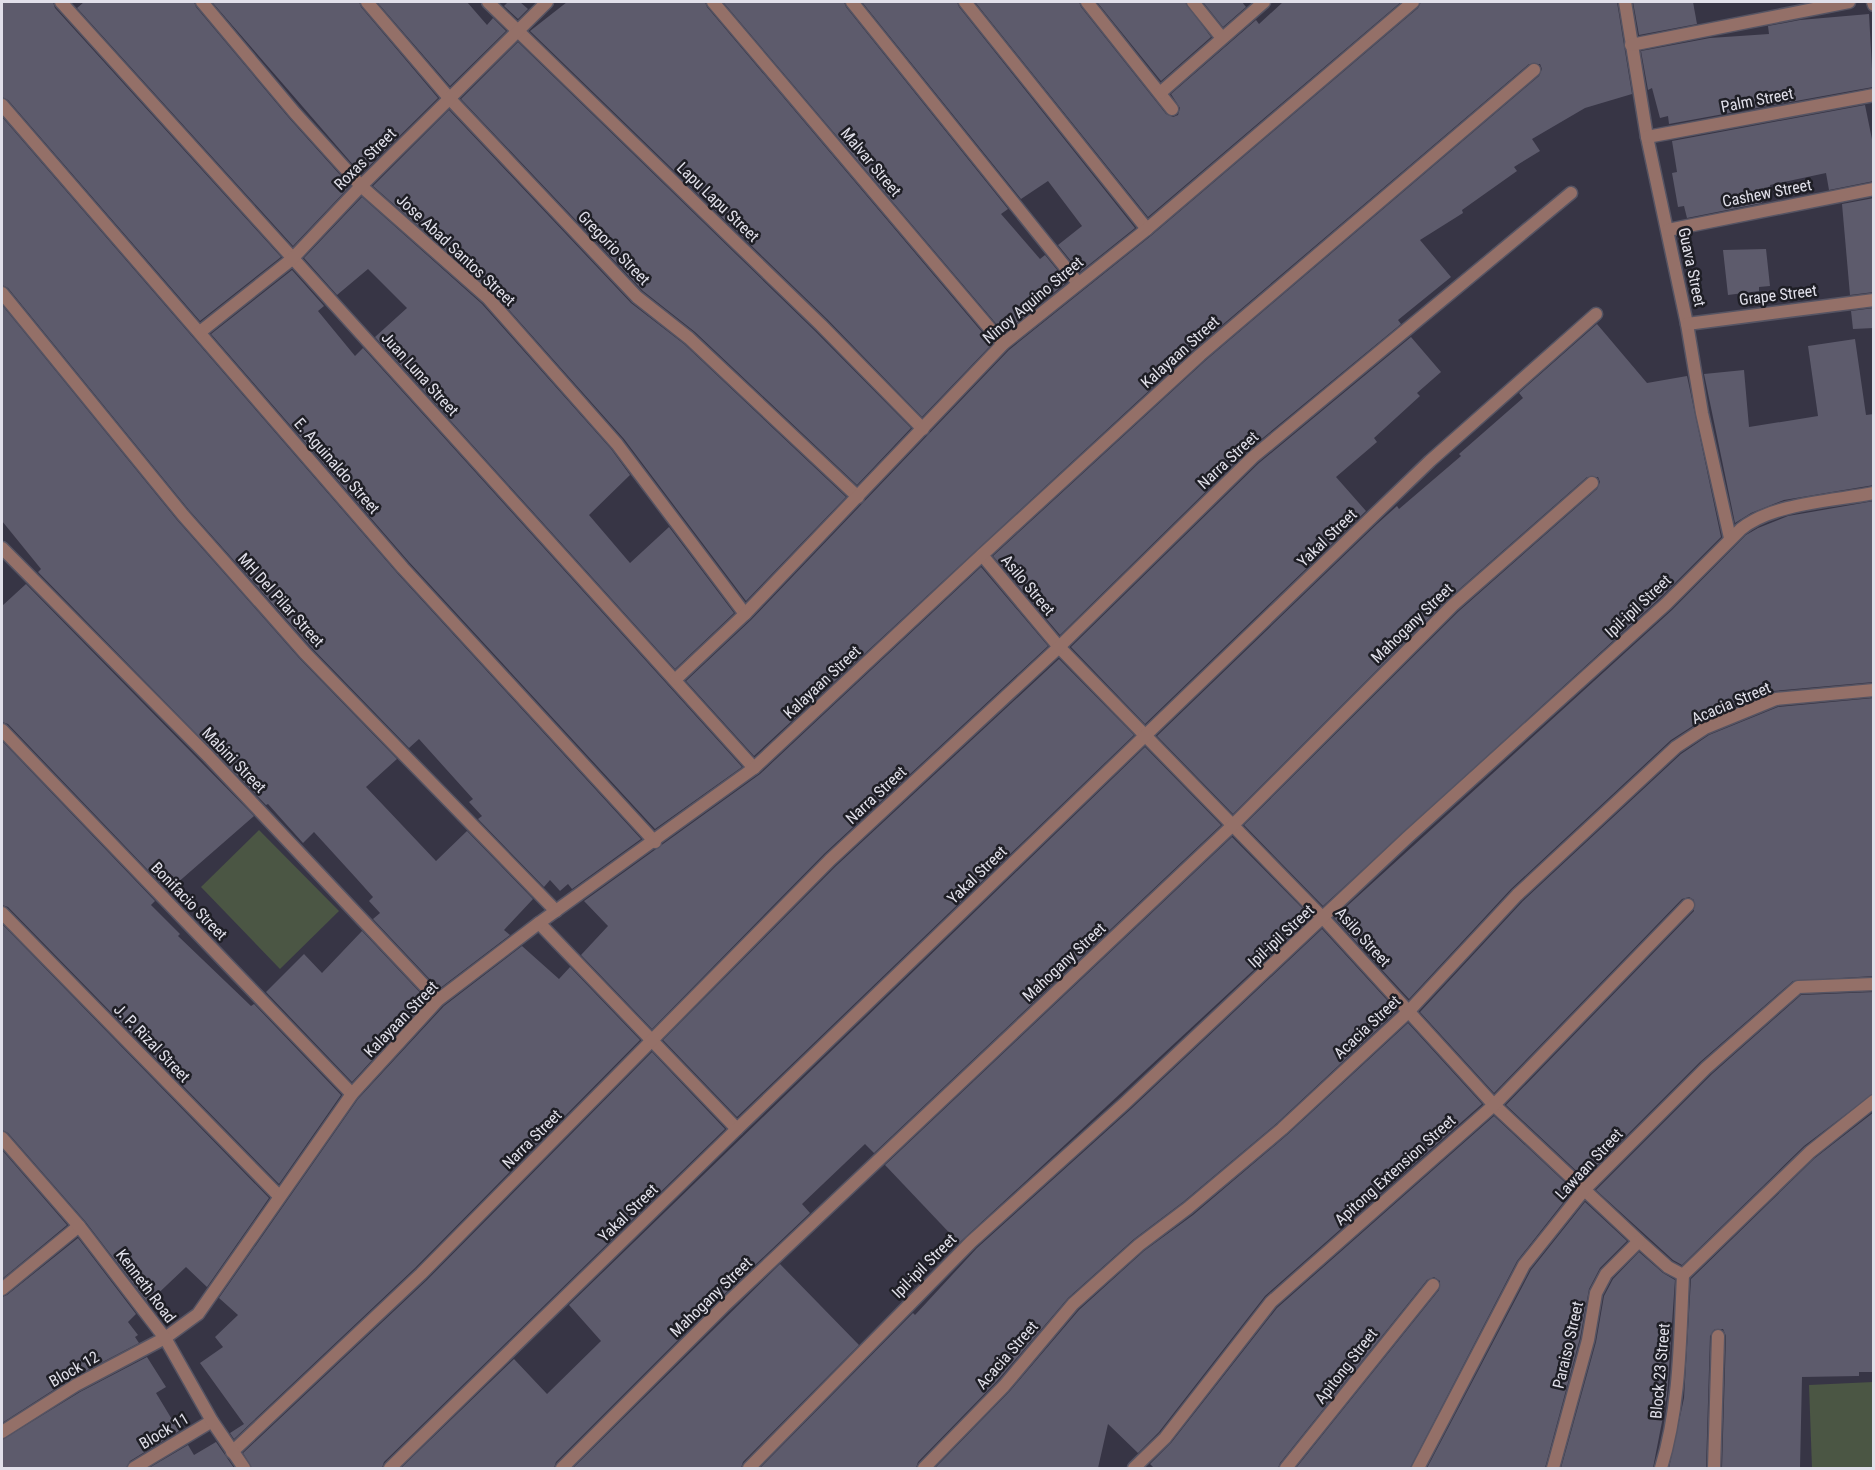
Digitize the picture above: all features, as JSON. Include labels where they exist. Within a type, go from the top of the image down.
[{"type":"street","name":"Juan Luna Street","points":[[61,2],[292,259],[676,679],[754,768]]},
{"type":"street","name":"Jose Abad Santos Street","points":[[202,2],[295,113],[361,186],[488,298],[617,444],[745,614]]},
{"type":"street","name":"Gregorio Street","points":[[368,2],[450,99],[637,297],[689,338],[858,497]]},
{"type":"street","name":"Lapu Lapu Street","points":[[488,2],[813,316],[923,429]]},
{"type":"street","name":"Roxas Street","points":[[200,332],[292,259],[361,186],[547,2]]},
{"type":"street","name":"Malvar Street","points":[[713,2],[1003,344]]},
{"type":"street","points":[[852,2],[1078,283]]},
{"type":"street","points":[[965,2],[1147,229]]},
{"type":"street","points":[[1087,2],[1172,109]]},
{"type":"street","points":[[1193,2],[1222,38]]},
{"type":"street","points":[[1160,93],[1264,2]]},
{"type":"street","name":"Ninoy Aquino Street","points":[[676,679],[745,614],[1003,344],[1147,229],[1413,2]]},
{"type":"street","name":"Guava Street","points":[[1624,2],[1647,137],[1687,324],[1702,413],[1730,538]]},
{"type":"street","points":[[1631,45],[1849,2]]},
{"type":"street","name":"Kalayaan Street","points":[[165,1338],[198,1314],[352,1094],[438,1000],[539,923],[655,842],[754,768],[981,555],[1200,355],[1534,70]]},
{"type":"street","name":"Palm Street","points":[[1647,137],[1874,95]]},
{"type":"street","name":"E. Aguinaldo Street","points":[[2,105],[403,568],[655,842]]},
{"type":"street","name":"Cashew Street","points":[[1668,230],[1874,189]]},
{"type":"street","name":"Narra Street","points":[[232,1452],[421,1274],[830,860],[1059,647],[1253,457],[1571,193]]},
{"type":"street","name":"MH Del Pilar Street","points":[[2,293],[183,515],[305,653],[556,911]]},
{"type":"street","name":"Grape Street","points":[[1687,324],[1874,300]]},
{"type":"street","name":"Yakal Street","points":[[390,1468],[737,1129],[1430,461],[1596,314]]},
{"type":"street","name":"Mahogany Street","points":[[562,1468],[724,1306],[1233,825],[1453,605],[1592,483]]},
{"type":"street","name":"Ipil-ipil Street","points":[[749,1468],[971,1242],[1324,919],[1408,837],[1666,604],[1730,538],[1754,518],[1772,512],[1874,493]]},
{"type":"street","name":"Mabini Street","points":[[2,548],[209,757],[438,1000]]},
{"type":"street","name":"Asilo Street","points":[[981,555],[1059,647],[1144,737],[1324,919],[1494,1105],[1639,1241],[1668,1267],[1683,1275]]},
{"type":"street","name":"Acacia Street","points":[[924,1468],[1005,1386],[1073,1304],[1139,1245],[1188,1208],[1282,1129],[1408,1012],[1517,895],[1676,747],[1705,728],[1776,699],[1874,690]]},
{"type":"street","name":"Bonifacio Street","points":[[2,730],[352,1094]]},
{"type":"street","name":"Apitong Extension Street","points":[[1134,1468],[1165,1438],[1271,1302],[1494,1105],[1689,904]]},
{"type":"street","name":"J. P. Rizal Street","points":[[2,913],[279,1196]]},
{"type":"street","points":[[539,923],[737,1129]]},
{"type":"street","name":"Lawaan Street","points":[[1418,1468],[1524,1265],[1584,1191],[1706,1068],[1798,987],[1874,984]]},
{"type":"street","points":[[1683,1275],[1801,1160],[1874,1101]]},
{"type":"street","name":"Kenneth Road","points":[[2,1138],[6,1151],[79,1226],[165,1338],[212,1421],[244,1468]]},
{"type":"street","points":[[2,1289],[79,1226]]},
{"type":"street","name":"Paraiso Street","points":[[1553,1468],[1588,1340],[1596,1293],[1606,1274],[1639,1241]]},
{"type":"street","name":"Block 23 Street","points":[[1661,1468],[1669,1441],[1681,1333],[1683,1275]]},
{"type":"street","name":"Apitong Street","points":[[1286,1468],[1433,1285]]},
{"type":"street","points":[[1714,1468],[1718,1336]]},
{"type":"street","name":"Block 12","points":[[2,1432],[76,1385],[165,1338]]},
{"type":"street","name":"Block 11","points":[[134,1468],[212,1421]]},
{"type":"green space","points":[[259,830],[339,911],[280,969],[201,887]]},
{"type":"green space","points":[[1873,1382],[1873,1468],[1812,1468],[1809,1385]]},
{"type":"building","points":[[2,2],[53,2],[55,8],[281,257],[200,321],[8,100],[2,97]]},
{"type":"building","points":[[84,2],[194,2],[289,118],[350,186],[293,246],[77,8]]},
{"type":"building","points":[[212,2],[359,2],[438,98],[361,174]]},
{"type":"building","points":[[377,2],[467,2],[487,25],[493,18],[506,31],[450,86]]},
{"type":"building","points":[[508,2],[520,2],[528,9],[518,19],[504,6]]},
{"type":"building","points":[[567,2],[705,2],[992,344],[922,417],[827,319],[530,31]]},
{"type":"building","points":[[723,2],[844,2],[1008,209],[1001,214],[1040,259],[1045,255],[1067,282],[1004,333]]},
{"type":"building","points":[[862,2],[957,2],[1135,228],[1080,272],[1058,245],[1082,226],[1048,181],[1021,199]]},
{"type":"building","points":[[975,2],[1079,2],[1166,114],[1173,117],[1178,115],[1180,108],[1171,94],[1256,20],[1259,24],[1283,2],[1401,2],[1148,217]]},
{"type":"building","points":[[1097,2],[1185,2],[1211,37],[1161,81]]},
{"type":"building","points":[[1203,2],[1242,2],[1246,7],[1223,27]]},
{"type":"building","points":[[1421,2],[1617,2],[1632,94],[1585,108],[1532,139],[1540,151],[1514,167],[1517,171],[1462,210],[1463,213],[1420,240],[1451,277],[1398,320],[1401,324],[1247,451],[1060,635],[993,556],[1205,361],[1539,76],[1542,69],[1540,64],[1529,64],[1194,349],[754,756],[686,681],[751,620],[1009,350],[1152,235],[1418,8]]},
{"type":"building","points":[[1633,2],[1693,2],[1697,24],[1639,35]]},
{"type":"building","points":[[1869,14],[1873,87],[1669,124],[1668,116],[1660,118],[1652,88],[1648,90],[1641,51],[1710,38],[1769,34],[1768,26],[1800,20]]},
{"type":"building","points":[[518,42],[815,331],[911,428],[857,485],[695,332],[643,291],[461,99]]},
{"type":"building","points":[[1865,105],[1874,149],[1874,181],[1829,190],[1826,173],[1770,185],[1772,195],[1761,197],[1762,203],[1687,218],[1684,206],[1678,207],[1672,173],[1677,172],[1672,141]]},
{"type":"building","points":[[449,110],[631,303],[684,344],[846,497],[746,601],[624,439],[494,293],[373,186]]},
{"type":"building","points":[[2,117],[397,573],[641,839],[572,889],[568,884],[560,891],[550,880],[544,887],[478,819],[482,816],[469,802],[473,799],[419,739],[409,748],[311,647],[189,510],[8,288],[2,285]]},
{"type":"building","points":[[362,197],[482,304],[611,449],[630,475],[589,515],[630,563],[669,527],[734,613],[675,669],[375,337],[407,308],[368,269],[337,295],[304,258]]},
{"type":"building","points":[[1874,198],[1874,292],[1850,295],[1842,204]]},
{"type":"building","points":[[1766,249],[1770,286],[1759,287],[1759,291],[1728,295],[1723,250]]},
{"type":"building","points":[[292,270],[324,306],[318,311],[355,356],[363,348],[742,767],[655,829],[409,562],[211,334]]},
{"type":"building","points":[[2,305],[177,520],[299,658],[397,759],[366,787],[436,861],[467,831],[533,899],[504,930],[510,935],[439,989],[373,919],[380,913],[369,901],[373,897],[314,832],[303,843],[268,804],[266,805],[38,572],[41,569],[2,521]]},
{"type":"building","points":[[1874,308],[1874,328],[1853,329],[1851,311]]},
{"type":"building","points":[[1597,324],[1647,383],[1687,376],[1721,537],[1660,598],[1323,906],[1244,825],[1459,611],[1597,489],[1600,482],[1598,477],[1587,477],[1448,599],[1233,814],[1157,736],[1377,524],[1397,506],[1399,509],[1461,456],[1459,454],[1523,398],[1519,393]]},
{"type":"building","points":[[1411,337],[1441,372],[1417,393],[1420,396],[1374,438],[1377,442],[1336,477],[1366,511],[1145,724],[1071,647],[1259,463]]},
{"type":"building","points":[[1855,339],[1866,415],[1874,414],[1874,485],[1784,500],[1751,513],[1735,523],[1704,374],[1744,370],[1749,427],[1818,416],[1808,346]]},
{"type":"building","points":[[1874,501],[1874,682],[1773,691],[1702,720],[1671,740],[1511,889],[1409,999],[1334,918],[1672,610],[1746,535],[1788,516]]},
{"type":"building","points":[[981,567],[1048,646],[824,854],[652,1029],[581,955],[608,926],[584,901],[760,774]]},
{"type":"building","points":[[26,584],[254,816],[168,891],[8,724],[2,722],[2,606]]},
{"type":"building","points":[[1059,659],[1134,735],[737,1117],[663,1040],[836,866]]},
{"type":"building","points":[[1874,698],[1874,976],[1793,981],[1700,1062],[1584,1178],[1506,1105],[1694,911],[1694,900],[1689,897],[1682,899],[1494,1093],[1420,1012],[1523,901],[1681,754],[1709,735],[1778,707]]},
{"type":"building","points":[[2,741],[155,901],[151,905],[180,934],[178,936],[251,1006],[254,1004],[341,1095],[279,1184],[8,907],[2,905]]},
{"type":"building","points":[[1145,747],[1221,825],[874,1153],[865,1144],[802,1204],[810,1213],[718,1300],[556,1462],[554,1468],[401,1468],[514,1359],[547,1394],[601,1341],[569,1305]]},
{"type":"building","points":[[1232,837],[1311,917],[959,1243],[885,1165]]},
{"type":"building","points":[[2,924],[269,1198],[207,1287],[186,1267],[148,1303],[85,1221],[8,1133],[2,1130]]},
{"type":"building","points":[[1322,929],[1397,1011],[1277,1123],[1183,1202],[1134,1239],[1068,1298],[998,1380],[918,1462],[916,1468],[760,1468],[913,1313],[915,1315],[977,1248],[1131,1109]]},
{"type":"building","points":[[362,931],[427,1000],[352,1082],[266,992],[304,954],[322,973]]},
{"type":"building","points":[[522,946],[559,979],[570,967],[640,1040],[415,1268],[234,1439],[230,1433],[244,1424],[200,1363],[223,1347],[215,1337],[238,1315],[219,1298],[358,1099],[444,1006]]},
{"type":"building","points":[[1874,992],[1874,1093],[1804,1146],[1682,1265],[1673,1260],[1596,1190],[1712,1074],[1801,995]]},
{"type":"building","points":[[1408,1023],[1482,1104],[1265,1296],[1159,1432],[1138,1453],[1108,1424],[1098,1468],[935,1468],[1010,1391],[1079,1310],[1144,1251],[1193,1215],[1287,1135]]},
{"type":"building","points":[[652,1052],[725,1129],[384,1462],[382,1468],[252,1468],[243,1453],[427,1280]]},
{"type":"building","points":[[1874,1112],[1874,1372],[1859,1372],[1859,1376],[1802,1377],[1800,1468],[1722,1468],[1726,1336],[1723,1329],[1715,1329],[1710,1336],[1706,1468],[1669,1468],[1684,1398],[1691,1279],[1815,1158]]},
{"type":"building","points":[[1494,1116],[1573,1190],[1517,1261],[1410,1468],[1296,1468],[1439,1290],[1440,1281],[1434,1277],[1427,1280],[1278,1468],[1154,1468],[1150,1464],[1171,1443],[1277,1308]]},
{"type":"building","points":[[2,1150],[67,1225],[2,1279]]},
{"type":"building","points":[[1585,1202],[1627,1241],[1600,1268],[1589,1289],[1580,1338],[1545,1468],[1427,1468],[1531,1270]]},
{"type":"building","points":[[78,1238],[136,1314],[128,1322],[138,1335],[135,1337],[139,1343],[72,1378],[2,1423],[2,1297]]},
{"type":"building","points":[[1639,1252],[1663,1273],[1675,1280],[1667,1396],[1653,1468],[1561,1468],[1596,1342],[1604,1296],[1613,1279]]},
{"type":"building","points":[[780,1264],[859,1345],[743,1462],[741,1468],[573,1468]]},
{"type":"building","points":[[147,1357],[166,1387],[156,1393],[179,1431],[130,1461],[126,1468],[2,1468],[2,1440],[80,1392]]},
{"type":"building","points":[[216,1442],[234,1468],[149,1468],[188,1445],[194,1455]]}]
